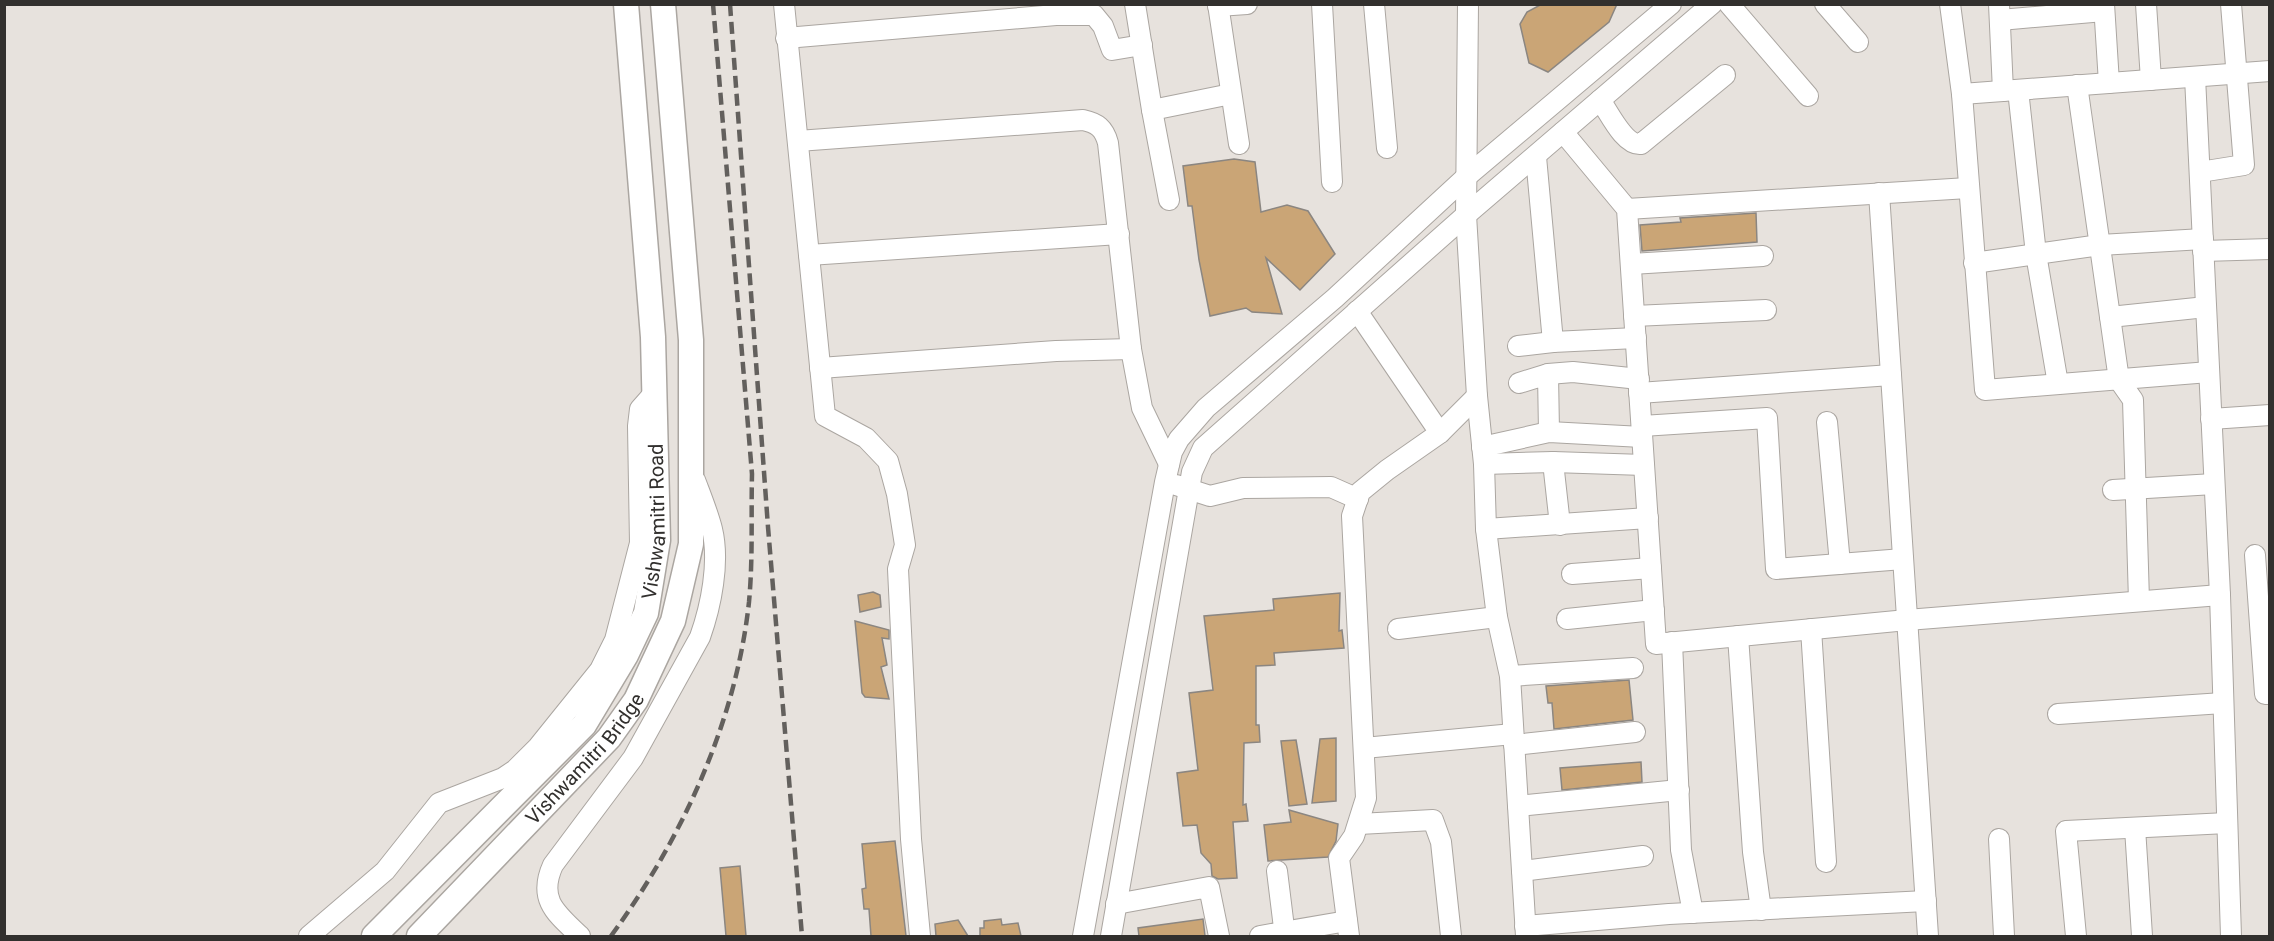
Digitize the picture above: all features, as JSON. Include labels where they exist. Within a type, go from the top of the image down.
[{"type":"main road","name":"Vishwamitri Road","points":[[374,936],[584,725],[626,655],[646,613],[658,540],[655,392],[653,337],[626,4]]},
{"type":"main road","name":"Vishwamitri Road","points":[[663,4],[692,340],[691,544]]},
{"type":"main road","name":"Vishwamitri Bridge","points":[[419,936],[609,738],[636,700],[673,621],[691,544]]},
{"type":"street","points":[[784,4],[825,416],[866,438],[888,461],[897,494],[904,545],[898,569],[911,838],[920,936]]},
{"type":"street","points":[[1135,4],[1169,200]]},
{"type":"street","points":[[1239,144],[1218,5],[1247,4]]},
{"type":"street","points":[[1322,4],[1332,183]]},
{"type":"street","points":[[1374,4],[1387,148]]},
{"type":"street","points":[[1468,4],[1466,215],[1477,396],[1483,456],[1486,529],[1497,617],[1510,676],[1526,931],[1693,913],[1926,901]]},
{"type":"street","points":[[1083,936],[1167,473],[1179,439],[1206,408],[1335,298],[1466,177],[1671,4]]},
{"type":"street","points":[[1111,936],[1189,489],[1196,461],[1211,440],[1466,215],[1712,4]]},
{"type":"street","points":[[1730,4],[1808,96]]},
{"type":"street","points":[[1825,4],[1858,42]]},
{"type":"street","points":[[1950,4],[1962,94],[1985,390],[2209,372]]},
{"type":"street","points":[[2146,4],[2151,80]]},
{"type":"street","points":[[2200,172],[2244,165],[2231,4]]},
{"type":"street","points":[[2058,384],[2000,12],[2104,8],[2109,83]]},
{"type":"street","points":[[786,38],[1056,15],[1094,15],[1103,26],[1112,50],[1142,45]]},
{"type":"street","points":[[1962,94],[2270,71]]},
{"type":"street","points":[[1600,100],[1628,141],[1636,145],[1641,144],[1725,75]]},
{"type":"street","points":[[2195,76],[2220,595],[2231,936]]},
{"type":"street","points":[[2077,85],[2119,380],[2133,400],[2139,601]]},
{"type":"street","points":[[1152,111],[1231,94]]},
{"type":"street","points":[[798,141],[1083,120],[1095,123],[1102,129],[1108,143],[1131,349],[1142,408],[1167,473],[1189,489],[1210,496],[1243,488],[1331,487],[1358,499]]},
{"type":"street","points":[[1563,132],[1627,209],[1656,644],[1907,620],[2220,595]]},
{"type":"street","points":[[1536,157],[1553,342]]},
{"type":"street","points":[[1627,209],[1968,188]]},
{"type":"street","points":[[1879,193],[1928,936]]},
{"type":"street","points":[[809,255],[1119,234]]},
{"type":"street","points":[[1974,263],[2100,245],[2203,245],[2270,249]]},
{"type":"street","points":[[1631,264],[1763,256]]},
{"type":"street","points":[[2110,317],[2206,307]]},
{"type":"street","points":[[1634,316],[1766,310]]},
{"type":"street","points":[[1357,311],[1440,433]]},
{"type":"street","points":[[1518,346],[1636,338]]},
{"type":"street","points":[[820,368],[1056,351],[1131,349]]},
{"type":"street","points":[[1520,383],[1548,374],[1573,372],[1639,386],[1891,375]]},
{"type":"street","points":[[1548,374],[1549,432]]},
{"type":"street","points":[[309,936],[385,871],[439,803],[502,778],[515,770],[538,747],[600,670],[615,640],[637,561],[640,543],[638,426],[640,409],[655,392]]},
{"type":"street","points":[[1260,936],[1348,929],[1339,858],[1359,824],[1366,798],[1352,516],[1360,492],[1440,433],[1477,396]]},
{"type":"street","points":[[2211,418],[2270,415]]},
{"type":"street","points":[[1483,456],[1549,432],[1642,432],[1767,418],[1776,569],[1903,559]]},
{"type":"street","points":[[1827,422],[1840,564]]},
{"type":"street","points":[[1483,456],[1553,462],[1644,465]]},
{"type":"street","points":[[1553,462],[1560,525]]},
{"type":"street","points":[[580,936],[554,912],[549,901],[548,877],[553,866],[633,758],[700,637],[707,616],[713,565],[712,531],[691,469]]},
{"type":"street","points":[[2113,490],[2214,484]]},
{"type":"street","points":[[1486,529],[1648,518]]},
{"type":"street","points":[[2255,555],[2265,694],[2270,694]]},
{"type":"street","points":[[1572,574],[1651,568]]},
{"type":"street","points":[[1567,619],[1654,610]]},
{"type":"street","points":[[1398,629],[1497,617]]},
{"type":"street","points":[[1811,629],[1826,862]]},
{"type":"street","points":[[1738,636],[1754,852],[1761,910]]},
{"type":"street","points":[[1672,642],[1682,850],[1693,913]]},
{"type":"street","points":[[1510,676],[1633,668]]},
{"type":"street","points":[[2058,714],[2223,703]]},
{"type":"street","points":[[1364,748],[1635,732]]},
{"type":"street","points":[[1518,806],[1679,790]]},
{"type":"street","points":[[1359,824],[1433,820],[1441,842],[1451,936]]},
{"type":"street","points":[[2076,936],[2066,831],[2228,823]]},
{"type":"street","points":[[2135,828],[2142,936]]},
{"type":"street","points":[[1999,839],[2004,936]]},
{"type":"street","points":[[1522,872],[1643,856]]},
{"type":"street","points":[[1277,871],[1284,934]]},
{"type":"street","points":[[1116,904],[1209,887],[1219,936]]},
{"type":"building","points":[[1542,4],[1617,4],[1609,22],[1548,72],[1529,63],[1520,24],[1527,12]]},
{"type":"building","points":[[1234,159],[1255,162],[1261,212],[1287,205],[1308,211],[1335,254],[1300,290],[1266,258],[1282,314],[1252,312],[1246,308],[1210,316],[1199,260],[1192,206],[1188,206],[1183,166]]},
{"type":"building","points":[[1756,213],[1757,242],[1642,251],[1640,225],[1681,222],[1680,218]]},
{"type":"building","points":[[873,592],[880,595],[881,607],[860,612],[858,595]]},
{"type":"building","points":[[1340,593],[1339,631],[1342,630],[1344,648],[1274,653],[1275,665],[1256,666],[1256,725],[1259,725],[1260,742],[1244,743],[1243,805],[1246,804],[1248,821],[1233,822],[1237,878],[1218,879],[1212,876],[1211,864],[1201,853],[1197,825],[1183,826],[1177,773],[1198,770],[1189,693],[1213,690],[1204,616],[1274,610],[1273,599]]},
{"type":"building","points":[[855,621],[889,630],[889,639],[882,638],[887,665],[881,667],[889,699],[865,697],[862,693]]},
{"type":"building","points":[[1629,680],[1633,720],[1554,729],[1552,703],[1548,703],[1546,686]]},
{"type":"building","points":[[1336,738],[1336,801],[1312,803],[1320,739]]},
{"type":"building","points":[[1296,740],[1307,804],[1289,806],[1281,741]]},
{"type":"building","points":[[1641,762],[1642,782],[1562,790],[1560,768]]},
{"type":"building","points":[[1289,810],[1338,824],[1336,841],[1328,857],[1268,861],[1264,825],[1291,822]]},
{"type":"building","points":[[895,841],[906,936],[871,936],[869,909],[864,909],[862,889],[866,888],[862,844]]},
{"type":"building","points":[[740,866],[746,936],[726,936],[720,868]]},
{"type":"building","points":[[1001,919],[1002,925],[1018,923],[1021,936],[980,936],[980,928],[984,928],[984,921]]},
{"type":"building","points":[[1203,919],[1205,936],[1139,936],[1138,928]]},
{"type":"building","points":[[958,920],[968,936],[936,936],[935,924]]},
{"type":"railway","points":[[611,936],[661,860],[702,778],[732,691],[749,602],[752,474],[713,4]]},
{"type":"railway","points":[[730,4],[768,527],[802,936]]}]
